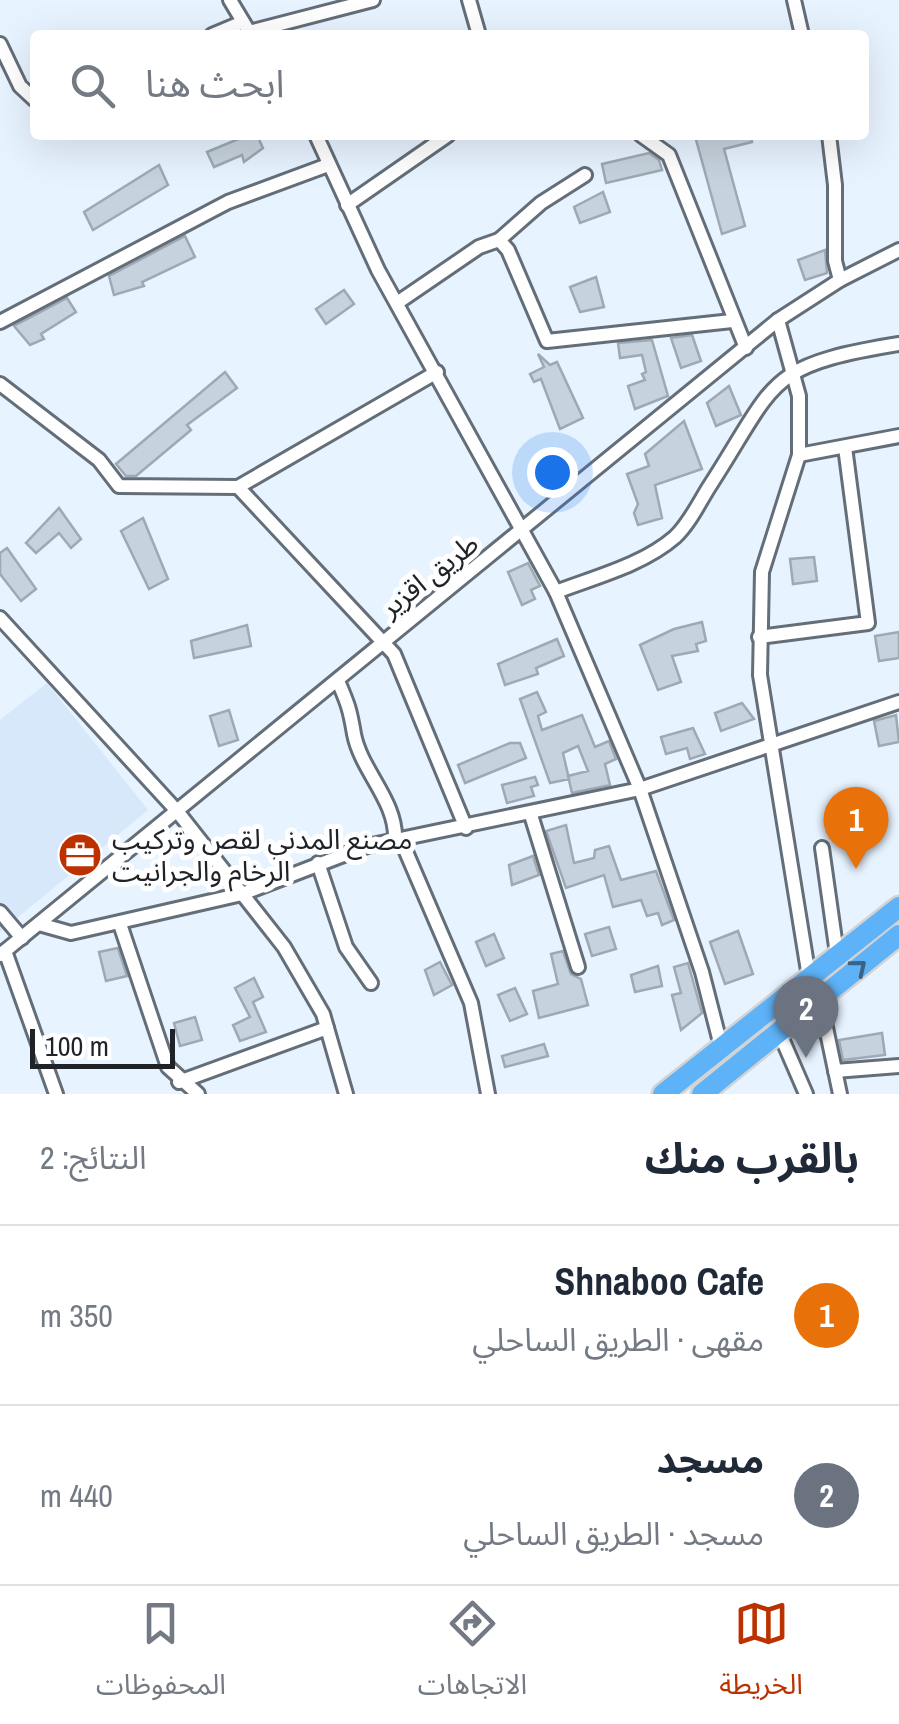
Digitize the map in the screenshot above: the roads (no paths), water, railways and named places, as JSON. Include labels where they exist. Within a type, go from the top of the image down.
[{"type":"highway","points":[[663,1094],[899,907]]},
{"type":"highway","points":[[702,1094],[722,1086],[899,934]]},
{"type":"street","points":[[230,0],[248,30],[374,0]]},
{"type":"street","points":[[469,0],[478,30]]},
{"type":"street","points":[[794,0],[801,30]]},
{"type":"street","points":[[0,44],[20,86],[30,95]]},
{"type":"street","points":[[318,140],[397,303],[556,592],[640,790],[702,972],[721,1046]]},
{"type":"street","points":[[347,205],[441,140]]},
{"type":"street","points":[[648,140],[669,155],[746,348]]},
{"type":"street","points":[[830,140],[835,185],[834,261],[840,280]]},
{"type":"street","points":[[0,322],[228,202],[328,164]]},
{"type":"street","points":[[397,303],[479,247],[499,240],[541,203],[585,175]]},
{"type":"street","points":[[499,240],[508,250],[547,340],[732,320]]},
{"type":"street","name":"طريق اقزير","points":[[2,953],[778,320],[840,280],[899,250]]},
{"type":"street","points":[[778,320],[795,370],[798,455],[762,572],[759,637],[768,746],[809,977]]},
{"type":"street","points":[[556,592],[634,562],[674,538],[769,390],[795,370],[820,359],[899,344]]},
{"type":"street","points":[[0,384],[100,460],[119,486],[238,487],[437,372]]},
{"type":"street","points":[[798,455],[899,436]]},
{"type":"street","points":[[759,637],[868,623],[844,447]]},
{"type":"street","points":[[238,487],[383,642],[408,681],[466,828]]},
{"type":"street","points":[[0,618],[177,812],[302,974],[328,1028],[346,1094]]},
{"type":"street","points":[[338,680],[355,720],[356,739],[390,810],[398,840],[470,1003],[488,1094]]},
{"type":"street","points":[[40,924],[70,933],[242,894],[318,863],[398,840],[640,790],[899,702]]},
{"type":"street","points":[[531,815],[578,967]]},
{"type":"street","points":[[822,848],[837,954]]},
{"type":"street","points":[[318,863],[346,947],[371,983]]},
{"type":"street","points":[[0,912],[22,938]]},
{"type":"street","points":[[120,924],[161,1049],[180,1082],[198,1094]]},
{"type":"street","points":[[2,953],[56,1094]]},
{"type":"street","points":[[820,999],[840,1094]]},
{"type":"street","points":[[180,1082],[328,1028]]},
{"type":"street","points":[[780,1034],[806,1094]]},
{"type":"street","points":[[835,1071],[899,1066]]},
{"type":"place","name":"مصنع المدني لقص وتركيب الرخام والجرانيت","points":[[80,855]]},
{"type":"place","name":"Shnaboo Cafe","points":[[856,869]]},
{"type":"place","name":"مسجد","points":[[806,1058]]}]
